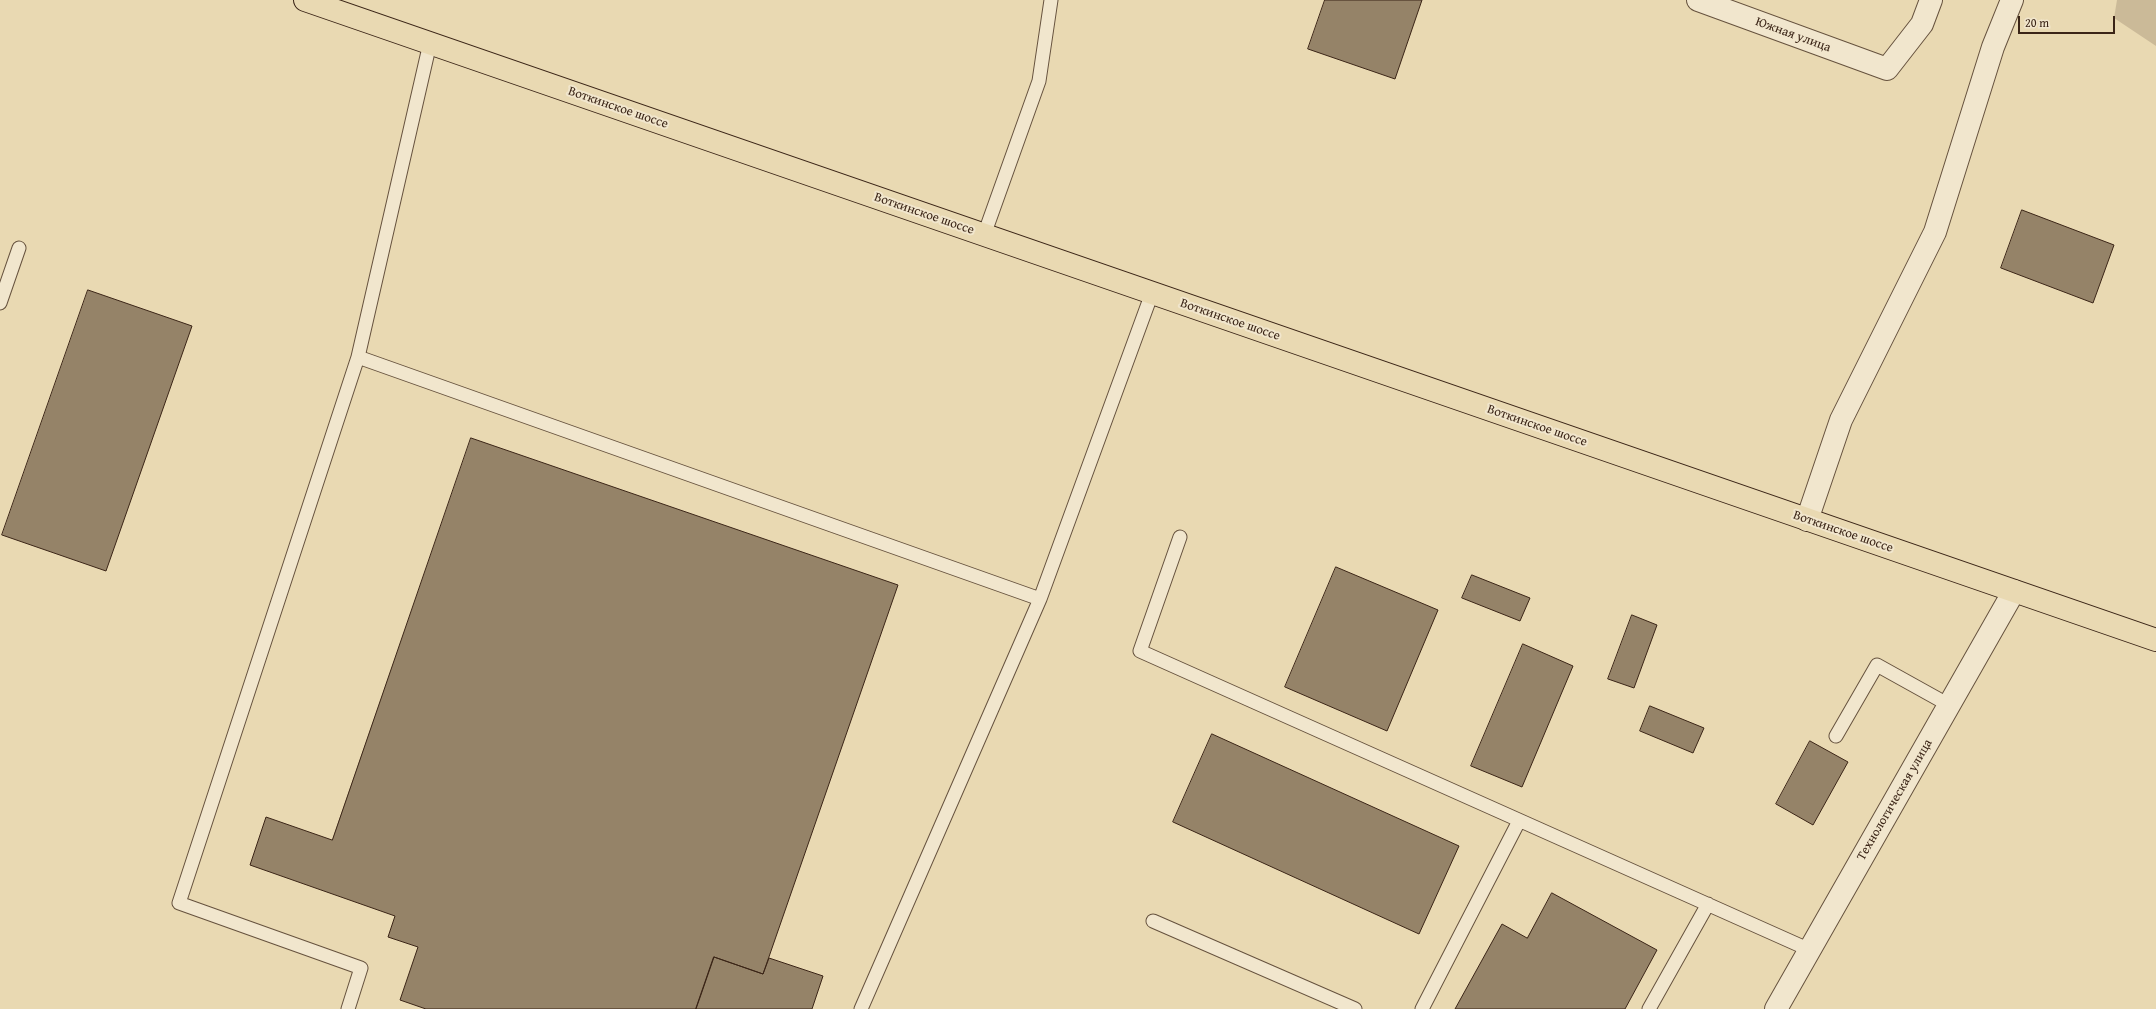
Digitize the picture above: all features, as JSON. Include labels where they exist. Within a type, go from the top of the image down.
[{"type":"main road","name":"Воткинское шоссе","points":[[305,0],[2156,640]]},
{"type":"street","name":"Южная улица","points":[[1698,0],[1888,69],[1922,24],[1931,0]]},
{"type":"street","points":[[1807,520],[1841,420],[1935,232],[1993,47],[2012,0]]},
{"type":"street","name":"Технологическая улица","points":[[1776,1009],[2014,590]]},
{"type":"lane","points":[[984,235],[1039,81],[1051,0]]},
{"type":"lane","points":[[348,1009],[361,968],[179,903],[358,357],[430,43]]},
{"type":"lane","points":[[0,304],[19,248]]},
{"type":"lane","points":[[861,1009],[1040,599],[1152,293]]},
{"type":"lane","points":[[358,357],[1040,599]]},
{"type":"lane","points":[[1180,537],[1140,651],[1810,950]]},
{"type":"lane","points":[[1836,736],[1877,665],[1949,705]]},
{"type":"lane","points":[[1422,1009],[1519,821]]},
{"type":"lane","points":[[1649,1009],[1708,904]]},
{"type":"lane","points":[[1153,921],[1355,1009]]},
{"type":"shaded area","points":[[2117,0],[2156,0],[2156,46],[2114,18]]},
{"type":"building","points":[[1325,0],[1422,0],[1395,79],[1308,49]]},
{"type":"building","points":[[2022,210],[2114,245],[2093,303],[2001,268]]},
{"type":"building","points":[[88,290],[192,326],[106,571],[2,535]]},
{"type":"building","points":[[471,438],[898,585],[763,974],[714,957],[696,1009],[426,1009],[400,1000],[418,947],[388,937],[395,916],[250,865],[266,817],[332,840]]},
{"type":"building","points":[[1336,567],[1438,610],[1387,731],[1285,687]]},
{"type":"building","points":[[1472,575],[1530,598],[1520,621],[1462,598]]},
{"type":"building","points":[[1632,615],[1657,625],[1634,688],[1608,679]]},
{"type":"building","points":[[1523,644],[1573,666],[1522,787],[1471,766]]},
{"type":"building","points":[[1650,706],[1704,728],[1693,753],[1640,731]]},
{"type":"building","points":[[1212,734],[1459,846],[1419,934],[1173,822]]},
{"type":"building","points":[[1810,741],[1848,762],[1813,825],[1776,804]]},
{"type":"building","points":[[1552,893],[1657,950],[1625,1009],[1455,1009],[1502,924],[1527,938]]},
{"type":"building","points":[[714,957],[763,974],[769,958],[823,976],[812,1009],[696,1009]]}]
